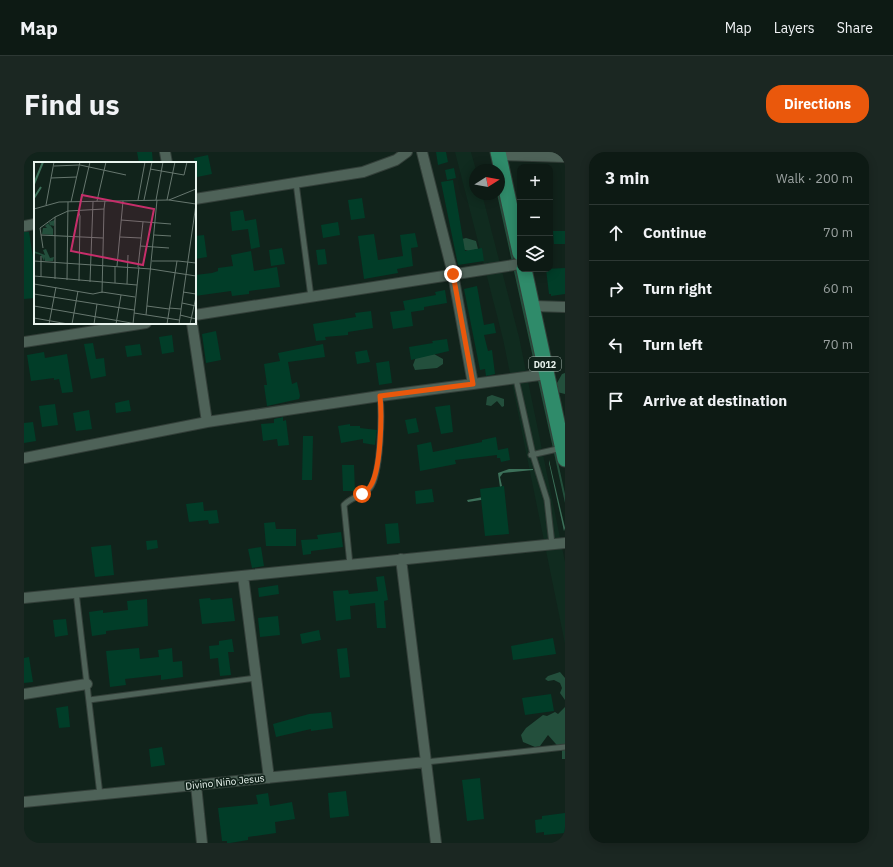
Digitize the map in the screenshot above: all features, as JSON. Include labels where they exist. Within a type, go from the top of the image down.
[{"type":"main road","points":[[498,153],[517,238]]},
{"type":"main road","name":"D012","points":[[525,272],[564,454]]},
{"type":"street","points":[[165,152],[167,162]]},
{"type":"street","points":[[196,199],[363,172],[396,160],[407,152]]},
{"type":"street","points":[[422,152],[453,274],[473,384]]},
{"type":"street","points":[[498,153],[565,156]]},
{"type":"street","points":[[24,226],[34,224]]},
{"type":"street","points":[[196,315],[517,264]]},
{"type":"street","points":[[533,306],[565,307]]},
{"type":"street","points":[[24,342],[140,324]]},
{"type":"street","points":[[192,324],[207,422]]},
{"type":"street","points":[[24,458],[207,422],[380,396],[547,374]]},
{"type":"street","points":[[24,598],[565,543]]},
{"type":"street","points":[[401,559],[436,843]]},
{"type":"street","points":[[243,576],[269,778]]},
{"type":"street","points":[[24,694],[87,684]]},
{"type":"street","name":"Divino Niño Jesus","points":[[24,802],[426,762]]},
{"type":"street","points":[[196,785],[202,843]]},
{"type":"lane","points":[[296,183],[311,297]]},
{"type":"lane","points":[[516,378],[532,455],[547,500],[552,544]]},
{"type":"lane","points":[[350,565],[344,505],[367,490],[374,480],[379,447],[380,396]]},
{"type":"lane","points":[[532,455],[564,454]]},
{"type":"lane","points":[[76,592],[100,794]]},
{"type":"lane","points":[[89,700],[256,678]]},
{"type":"lane","points":[[426,762],[565,747]]},
{"type":"shaded area","points":[[455,152],[471,152],[474,164],[469,164],[469,200],[484,200],[519,337],[565,562],[565,644],[503,339]]},
{"type":"shaded area","points":[[498,200],[501,200],[565,494],[565,503]]},
{"type":"shaded area","points":[[466,238],[476,241],[478,249],[469,251],[462,249],[462,239]]},
{"type":"shaded area","points":[[434,354],[443,359],[443,364],[437,368],[415,370],[413,365],[416,357]]},
{"type":"shaded area","points":[[565,373],[565,394],[557,392],[557,383],[562,374]]},
{"type":"shaded area","points":[[492,395],[504,399],[504,406],[502,407],[497,401],[491,406],[486,405],[487,397]]},
{"type":"shaded area","points":[[549,460],[565,528],[564,531],[549,463]]},
{"type":"shaded area","points":[[509,469],[533,470],[503,473],[500,477],[502,486],[487,499],[468,502],[467,500],[483,497],[500,487],[498,473]]},
{"type":"shaded area","points":[[560,672],[565,678],[565,700],[560,693],[562,688],[560,683],[554,680],[548,681],[545,679],[548,676]]},
{"type":"shaded area","points":[[565,707],[565,759],[562,759],[562,751],[548,735],[540,746],[535,747],[523,742],[521,735],[526,728],[543,715],[547,716],[555,712],[558,714]]},
{"type":"building","points":[[137,152],[152,152],[153,162],[139,162]]},
{"type":"building","points":[[436,152],[446,152],[448,162],[438,165]]},
{"type":"building","points":[[208,155],[212,174],[197,177],[196,162],[195,162],[194,158]]},
{"type":"building","points":[[454,168],[456,178],[447,180],[445,170]]},
{"type":"building","points":[[453,180],[465,251],[482,248],[484,261],[458,265],[441,182]]},
{"type":"building","points":[[362,198],[365,218],[351,220],[348,200]]},
{"type":"building","points":[[243,210],[245,221],[256,219],[260,247],[251,249],[248,229],[232,231],[230,212]]},
{"type":"building","points":[[338,222],[340,235],[323,238],[321,225]]},
{"type":"building","points":[[553,231],[565,231],[565,244],[554,244]]},
{"type":"building","points":[[24,232],[29,232],[34,264],[34,298],[24,299]]},
{"type":"building","points":[[415,233],[418,247],[411,248],[413,266],[397,269],[398,273],[364,279],[358,236],[374,234],[378,260],[403,256],[400,235]]},
{"type":"building","points":[[204,235],[207,257],[196,259],[196,236]]},
{"type":"building","points":[[282,248],[285,264],[271,266],[269,250]]},
{"type":"building","points":[[325,249],[327,264],[318,265],[316,250]]},
{"type":"building","points":[[251,251],[254,271],[277,267],[280,287],[249,291],[249,294],[232,296],[231,291],[196,296],[196,275],[212,273],[218,271],[218,268],[233,266],[231,255]]},
{"type":"building","points":[[565,268],[565,294],[551,296],[551,294],[549,294],[546,272],[553,272],[553,269]]},
{"type":"building","points":[[477,286],[484,325],[494,323],[496,333],[484,335],[488,351],[492,350],[495,374],[486,376],[485,369],[480,370],[464,289]]},
{"type":"building","points":[[445,290],[447,303],[424,307],[424,310],[411,312],[413,326],[393,329],[390,312],[405,310],[403,301],[436,295],[435,292]]},
{"type":"building","points":[[371,311],[373,328],[348,332],[348,335],[325,337],[326,340],[316,341],[313,324],[356,317],[355,313]]},
{"type":"building","points":[[216,331],[221,360],[206,363],[202,334]]},
{"type":"building","points":[[172,335],[174,352],[162,354],[159,337]]},
{"type":"building","points":[[447,339],[449,351],[411,360],[409,347]]},
{"type":"building","points":[[93,343],[96,359],[104,358],[106,376],[91,379],[84,344]]},
{"type":"building","points":[[140,344],[142,355],[127,357],[125,346]]},
{"type":"building","points":[[323,344],[325,357],[288,362],[292,384],[297,382],[300,396],[299,399],[267,406],[264,385],[267,385],[264,364],[280,361],[278,353]]},
{"type":"building","points":[[367,350],[370,362],[357,364],[355,352]]},
{"type":"building","points":[[44,352],[45,358],[67,354],[73,392],[62,393],[59,379],[54,380],[54,378],[31,381],[27,355]]},
{"type":"building","points":[[389,361],[392,383],[379,385],[376,363]]},
{"type":"building","points":[[129,400],[131,411],[116,413],[115,403]]},
{"type":"building","points":[[55,404],[58,425],[42,427],[39,406]]},
{"type":"building","points":[[450,405],[453,432],[441,434],[435,407]]},
{"type":"building","points":[[89,410],[92,429],[76,431],[73,413]]},
{"type":"building","points":[[283,417],[283,421],[286,420],[289,445],[278,446],[277,439],[263,441],[261,424],[274,423],[274,419]]},
{"type":"building","points":[[416,418],[419,432],[408,434],[405,420]]},
{"type":"building","points":[[33,422],[36,441],[24,443],[24,423]]},
{"type":"building","points":[[350,424],[350,426],[360,426],[360,428],[377,430],[375,445],[363,443],[363,439],[341,443],[338,426]]},
{"type":"building","points":[[303,436],[313,436],[312,480],[302,480]]},
{"type":"building","points":[[496,437],[498,450],[508,448],[510,460],[501,462],[500,458],[497,458],[497,455],[455,460],[456,464],[420,471],[417,445],[431,442],[433,452],[482,442],[482,440]]},
{"type":"building","points":[[342,465],[354,465],[355,491],[343,491]]},
{"type":"building","points":[[504,486],[509,534],[485,536],[480,489]]},
{"type":"building","points":[[432,489],[434,502],[416,504],[415,491]]},
{"type":"building","points":[[203,502],[204,511],[217,510],[219,523],[209,524],[208,520],[189,522],[186,504]]},
{"type":"building","points":[[275,522],[276,529],[296,529],[296,546],[266,546],[264,523]]},
{"type":"building","points":[[398,523],[400,543],[387,544],[385,524]]},
{"type":"building","points":[[341,532],[343,547],[311,551],[311,554],[303,555],[301,540],[318,539],[317,535]]},
{"type":"building","points":[[157,540],[158,548],[147,550],[146,541]]},
{"type":"building","points":[[111,545],[114,575],[95,577],[91,547]]},
{"type":"building","points":[[261,547],[264,566],[252,568],[248,549]]},
{"type":"building","points":[[384,576],[388,600],[384,601],[386,628],[377,628],[375,603],[350,606],[351,619],[336,621],[333,591],[348,590],[349,594],[378,591],[376,577]]},
{"type":"building","points":[[278,585],[279,594],[259,597],[258,588]]},
{"type":"building","points":[[210,598],[211,600],[232,598],[235,621],[202,624],[199,599]]},
{"type":"building","points":[[147,599],[148,626],[106,631],[106,634],[92,636],[89,612],[103,610],[103,613],[128,610],[127,601]]},
{"type":"building","points":[[278,616],[280,635],[260,637],[258,618]]},
{"type":"building","points":[[66,619],[68,635],[55,637],[53,620]]},
{"type":"building","points":[[319,630],[321,640],[302,644],[300,634]]},
{"type":"building","points":[[553,638],[556,654],[513,660],[511,646]]},
{"type":"building","points":[[232,639],[234,652],[228,652],[231,675],[220,676],[218,658],[210,659],[209,646],[219,645],[219,641]]},
{"type":"building","points":[[139,648],[140,659],[159,657],[158,650],[172,648],[173,662],[182,661],[183,677],[161,680],[161,675],[125,679],[126,685],[110,687],[106,651]]},
{"type":"building","points":[[347,648],[350,677],[340,678],[337,649]]},
{"type":"building","points":[[29,657],[33,682],[24,683],[24,658]]},
{"type":"building","points":[[551,694],[554,711],[525,715],[522,698]]},
{"type":"building","points":[[68,706],[70,727],[59,728],[56,708]]},
{"type":"building","points":[[331,712],[333,728],[311,731],[311,729],[276,737],[273,724],[309,714]]},
{"type":"building","points":[[162,747],[165,765],[151,767],[149,749]]},
{"type":"building","points":[[480,778],[484,819],[467,821],[462,780]]},
{"type":"building","points":[[346,791],[349,816],[330,818],[328,793]]},
{"type":"building","points":[[268,793],[270,806],[292,802],[295,819],[275,822],[276,833],[248,837],[248,840],[230,843],[227,843],[227,841],[222,841],[218,808],[258,804],[256,795]]},
{"type":"building","points":[[565,813],[565,833],[544,835],[544,832],[536,833],[535,820],[542,819],[542,816]]},
{"type":"route","points":[[362,494],[371,487],[377,466],[381,426],[380,396],[473,384],[453,274]]}]
